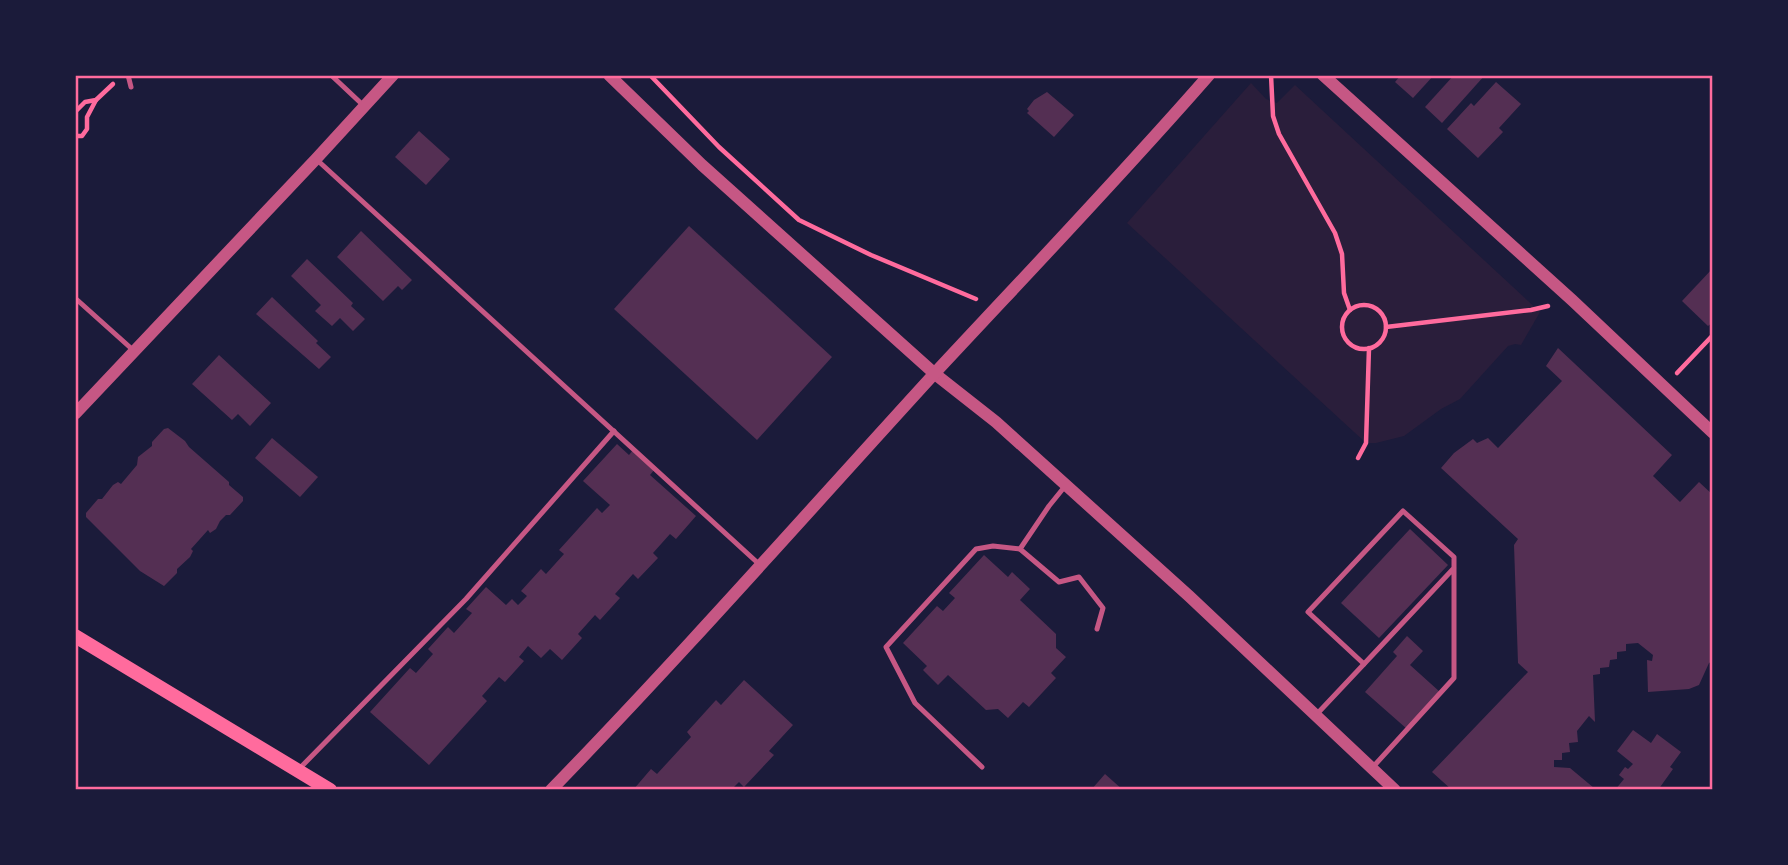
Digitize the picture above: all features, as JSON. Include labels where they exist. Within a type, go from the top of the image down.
[{"type":"main road","points":[[75,636],[330,790]]},
{"type":"street","points":[[75,414],[393,75]]},
{"type":"street","points":[[609,75],[702,164],[935,374],[996,422],[1189,596],[1395,790]]},
{"type":"street","points":[[551,790],[640,698],[1209,75]]},
{"type":"street","points":[[1323,75],[1572,300],[1713,433]]},
{"type":"lane","points":[[128,75],[131,87]]},
{"type":"lane","points":[[331,75],[365,106]]},
{"type":"lane","points":[[316,159],[760,565]]},
{"type":"lane","points":[[75,298],[135,352]]},
{"type":"lane","points":[[298,770],[466,599],[614,431]]},
{"type":"lane","points":[[1020,550],[1066,485]]},
{"type":"lane","points":[[1364,664],[1308,612],[1403,511],[1454,557],[1454,678],[1372,768]]},
{"type":"lane","points":[[982,767],[915,703],[886,647],[976,548],[993,546],[1020,550],[1059,582],[1079,577],[1103,608],[1097,629]]},
{"type":"lane","points":[[1316,715],[1454,568]]},
{"type":"path","points":[[650,75],[719,147],[799,220],[871,255],[997,307]]},
{"type":"path","points":[[1271,75],[1273,116],[1279,134],[1335,233],[1342,254],[1344,293],[1350,310]]},
{"type":"path","points":[[75,136],[82,136],[87,129],[87,117],[96,100],[114,83]]},
{"type":"path","points":[[75,112],[85,102],[96,100]]},
{"type":"path","points":[[1386,327],[1531,310],[1572,300]]},
{"type":"path","points":[[1363,305],[1378,311],[1386,327],[1382,339],[1369,348],[1353,346],[1346,340],[1343,320],[1350,310],[1363,305]]},
{"type":"path","points":[[1664,386],[1713,335]]},
{"type":"path","points":[[1358,458],[1366,443],[1369,348]]},
{"type":"shaded area","points":[[1251,83],[1266,99],[1277,103],[1295,85],[1540,312],[1521,345],[1508,346],[1460,399],[1441,409],[1404,436],[1366,443],[1127,223]]},
{"type":"building","points":[[1401,75],[1434,75],[1413,98],[1395,82]]},
{"type":"building","points":[[1454,75],[1485,75],[1442,123],[1425,107]]},
{"type":"building","points":[[1496,82],[1521,104],[1499,128],[1503,132],[1478,158],[1447,129],[1471,103],[1474,106]]},
{"type":"building","points":[[1047,92],[1074,115],[1054,137],[1027,113],[1034,100]]},
{"type":"building","points":[[419,131],[450,159],[426,185],[395,157]]},
{"type":"building","points":[[689,226],[832,357],[757,440],[614,309]]},
{"type":"building","points":[[361,231],[412,280],[402,290],[398,286],[383,301],[337,257]]},
{"type":"building","points":[[307,259],[353,303],[351,306],[365,319],[353,331],[340,318],[332,326],[315,311],[321,305],[291,276]]},
{"type":"building","points":[[1713,268],[1713,322],[1708,326],[1682,301]]},
{"type":"building","points":[[272,297],[331,357],[319,369],[256,314]]},
{"type":"building","points":[[1558,348],[1672,455],[1653,476],[1680,502],[1699,482],[1713,495],[1713,661],[1709,663],[1699,685],[1689,689],[1648,692],[1647,660],[1652,661],[1653,655],[1638,643],[1626,644],[1626,651],[1617,652],[1617,659],[1610,660],[1609,667],[1600,668],[1600,674],[1593,675],[1595,722],[1589,716],[1577,731],[1578,742],[1569,743],[1570,752],[1562,753],[1562,760],[1554,760],[1554,767],[1570,768],[1594,788],[1592,790],[1452,790],[1432,772],[1528,672],[1518,663],[1514,545],[1518,539],[1441,468],[1454,453],[1473,439],[1477,443],[1488,438],[1498,448],[1562,381],[1546,366]]},
{"type":"building","points":[[219,355],[271,403],[250,426],[238,414],[232,420],[192,384]]},
{"type":"building","points":[[168,428],[229,482],[243,497],[243,501],[220,521],[216,529],[210,533],[208,530],[191,549],[193,551],[190,557],[164,586],[140,571],[86,517],[86,513],[113,485],[118,482],[121,484],[137,465],[138,457]]},
{"type":"building","points":[[272,438],[318,477],[300,497],[255,458]]},
{"type":"building","points":[[617,444],[629,455],[633,450],[655,469],[650,475],[696,516],[676,539],[670,534],[653,553],[658,558],[638,579],[633,574],[615,594],[620,598],[600,620],[595,615],[578,634],[582,638],[562,660],[550,649],[541,658],[528,646],[519,657],[524,661],[505,682],[499,677],[482,696],[487,701],[429,765],[370,712],[410,668],[416,673],[433,654],[428,649],[448,627],[454,633],[472,613],[466,609],[486,587],[506,605],[512,599],[518,605],[527,596],[521,591],[541,569],[546,574],[564,554],[559,550],[597,508],[602,513],[610,505],[583,481]]},
{"type":"building","points":[[1410,529],[1448,565],[1379,638],[1341,603]]},
{"type":"building","points":[[984,555],[1008,577],[1012,572],[1030,589],[1020,600],[1056,634],[1056,648],[1066,657],[1051,673],[1056,678],[1029,707],[1023,702],[1008,718],[998,709],[986,710],[948,675],[938,685],[923,670],[927,666],[903,643],[937,606],[943,611],[955,598],[949,593]]},
{"type":"building","points":[[1407,636],[1423,651],[1410,665],[1440,692],[1407,729],[1365,692],[1397,656],[1393,652]]},
{"type":"building","points":[[744,680],[793,725],[769,751],[774,755],[744,787],[739,782],[731,790],[633,790],[651,769],[657,774],[691,737],[687,732],[716,700],[721,705]]},
{"type":"building","points":[[1633,730],[1651,743],[1657,734],[1681,752],[1658,790],[1615,790],[1624,779],[1619,775],[1625,767],[1628,769],[1633,764],[1617,751]]},
{"type":"building","points":[[1105,774],[1123,790],[1091,790]]}]
